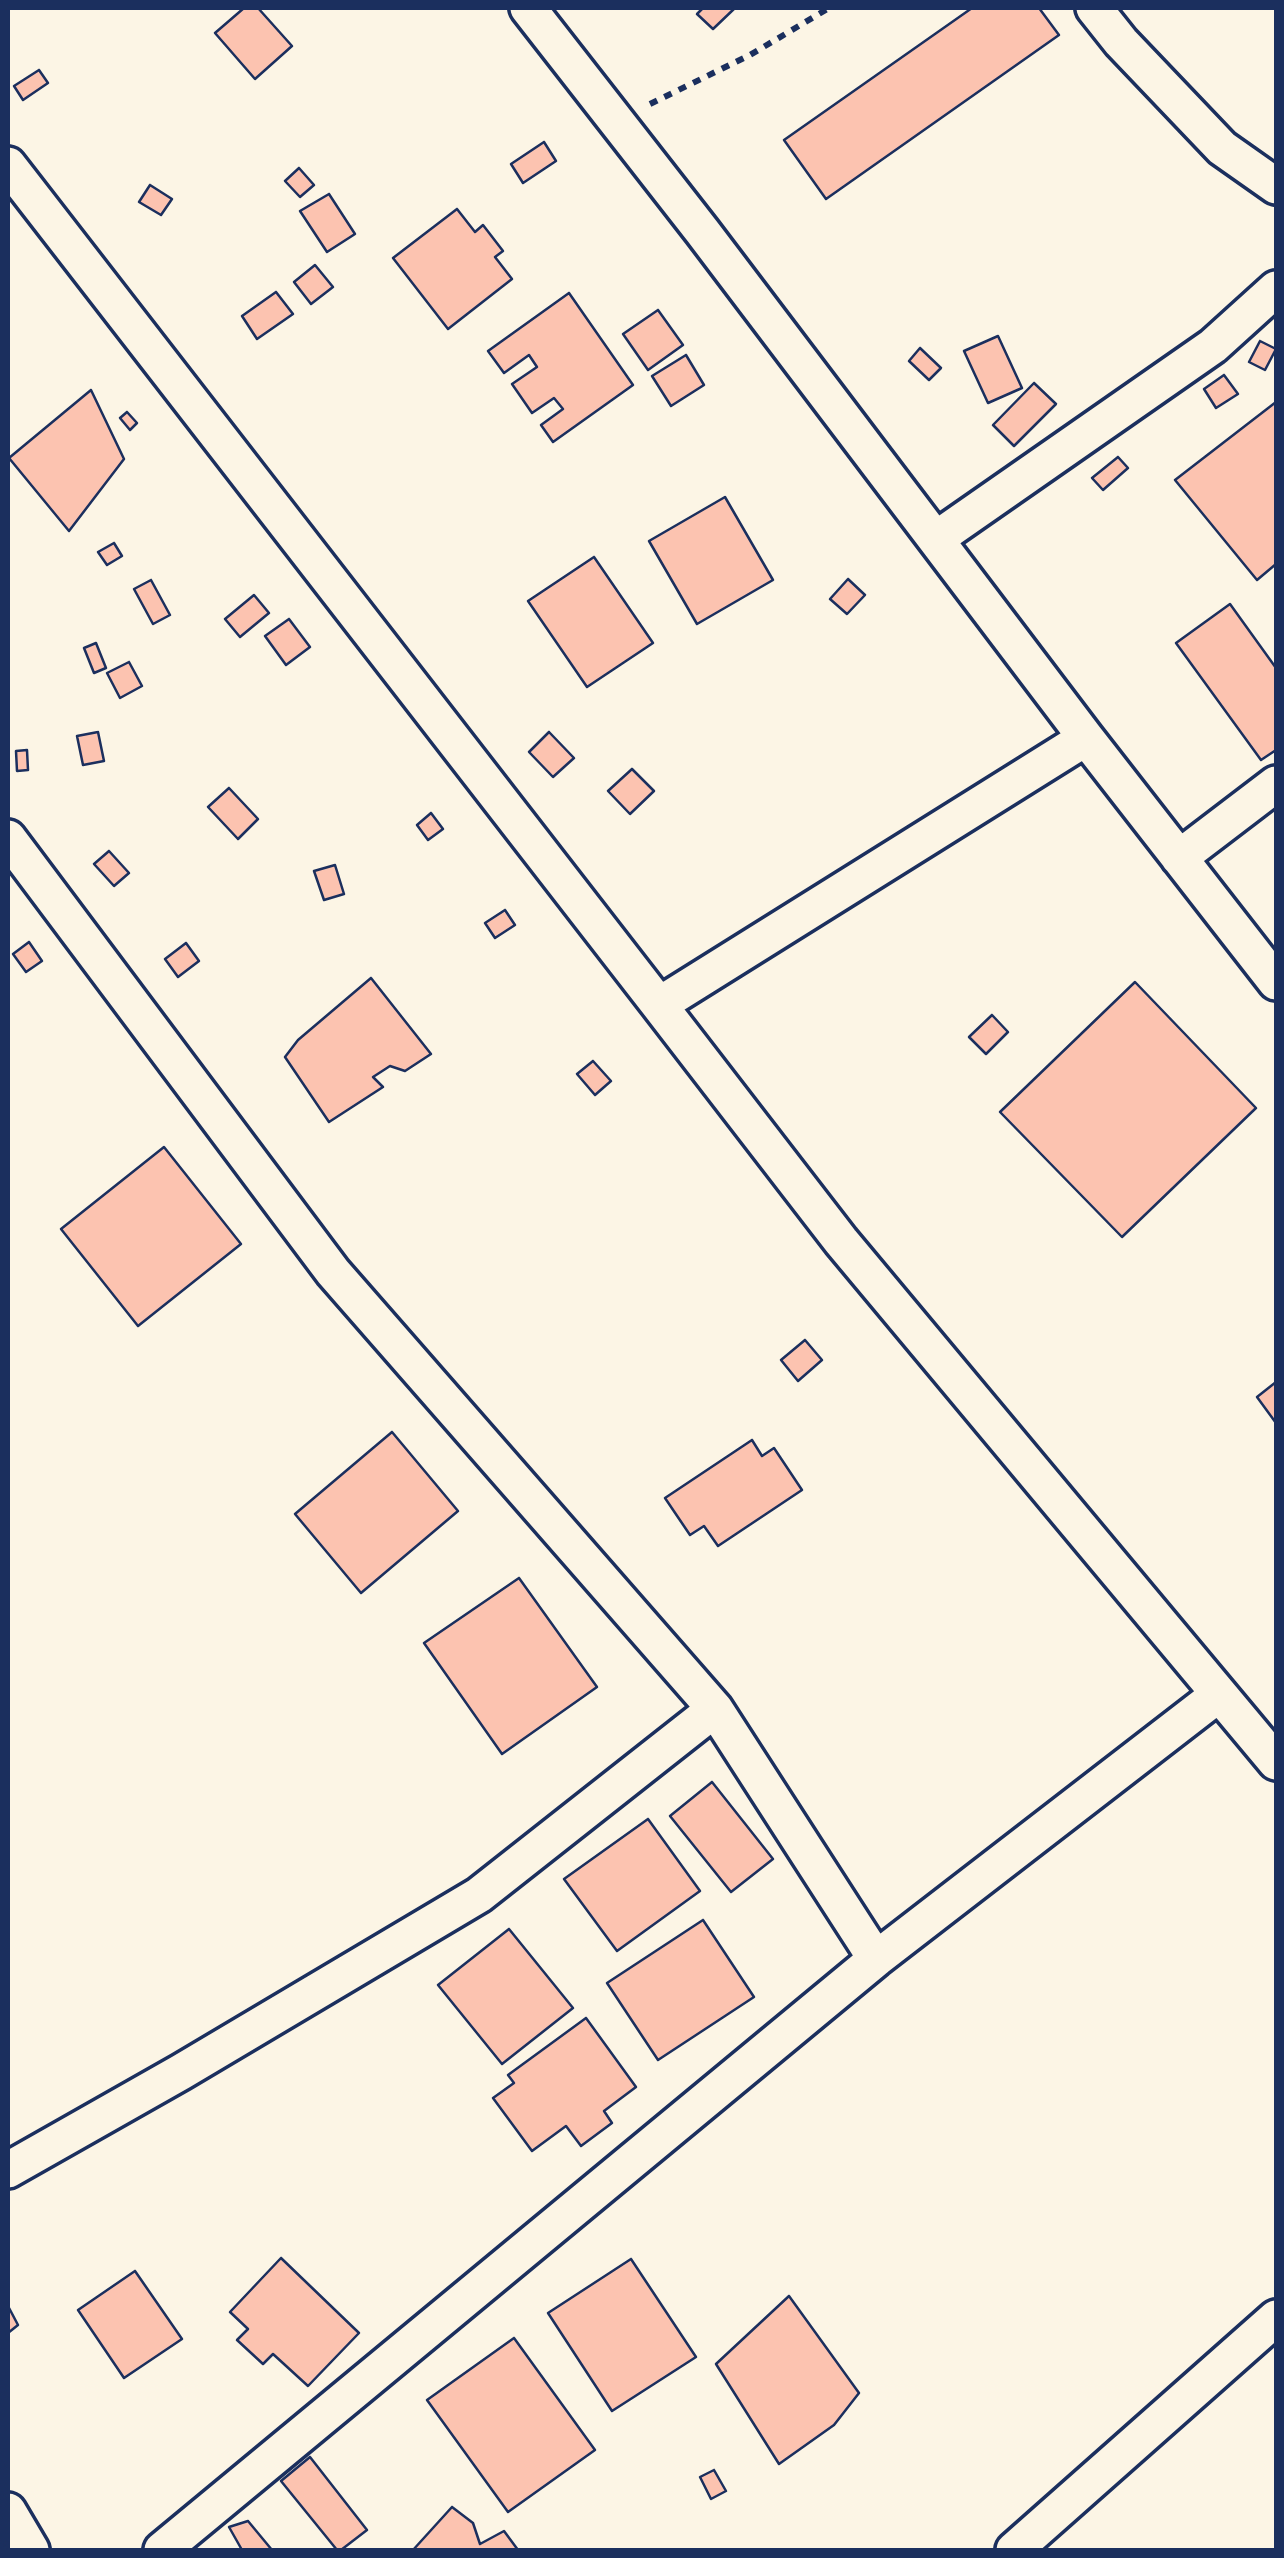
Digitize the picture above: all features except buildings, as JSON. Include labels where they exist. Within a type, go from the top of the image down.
[{"type":"street","points":[[528,8],[1276,982]]},
{"type":"street","points":[[1094,8],[1120,42],[1222,148],[1276,186]]},
{"type":"street","points":[[8,165],[842,1242],[1276,1762]]},
{"type":"street","points":[[936,539],[1213,346],[1276,289]]},
{"type":"street","points":[[658,1005],[1086,738]]},
{"type":"street","points":[[1180,858],[1276,784]]},
{"type":"street","points":[[8,838],[333,1272],[715,1709],[876,1959]]},
{"type":"street","points":[[162,2550],[876,1959],[1219,1694]]},
{"type":"street","points":[[8,2170],[479,1895],[715,1709]]},
{"type":"street","points":[[1014,2550],[1276,2318]]},
{"type":"street","points":[[8,2512],[31,2550]]},
{"type":"path","points":[[616,122],[750,55],[829,8]]}]
